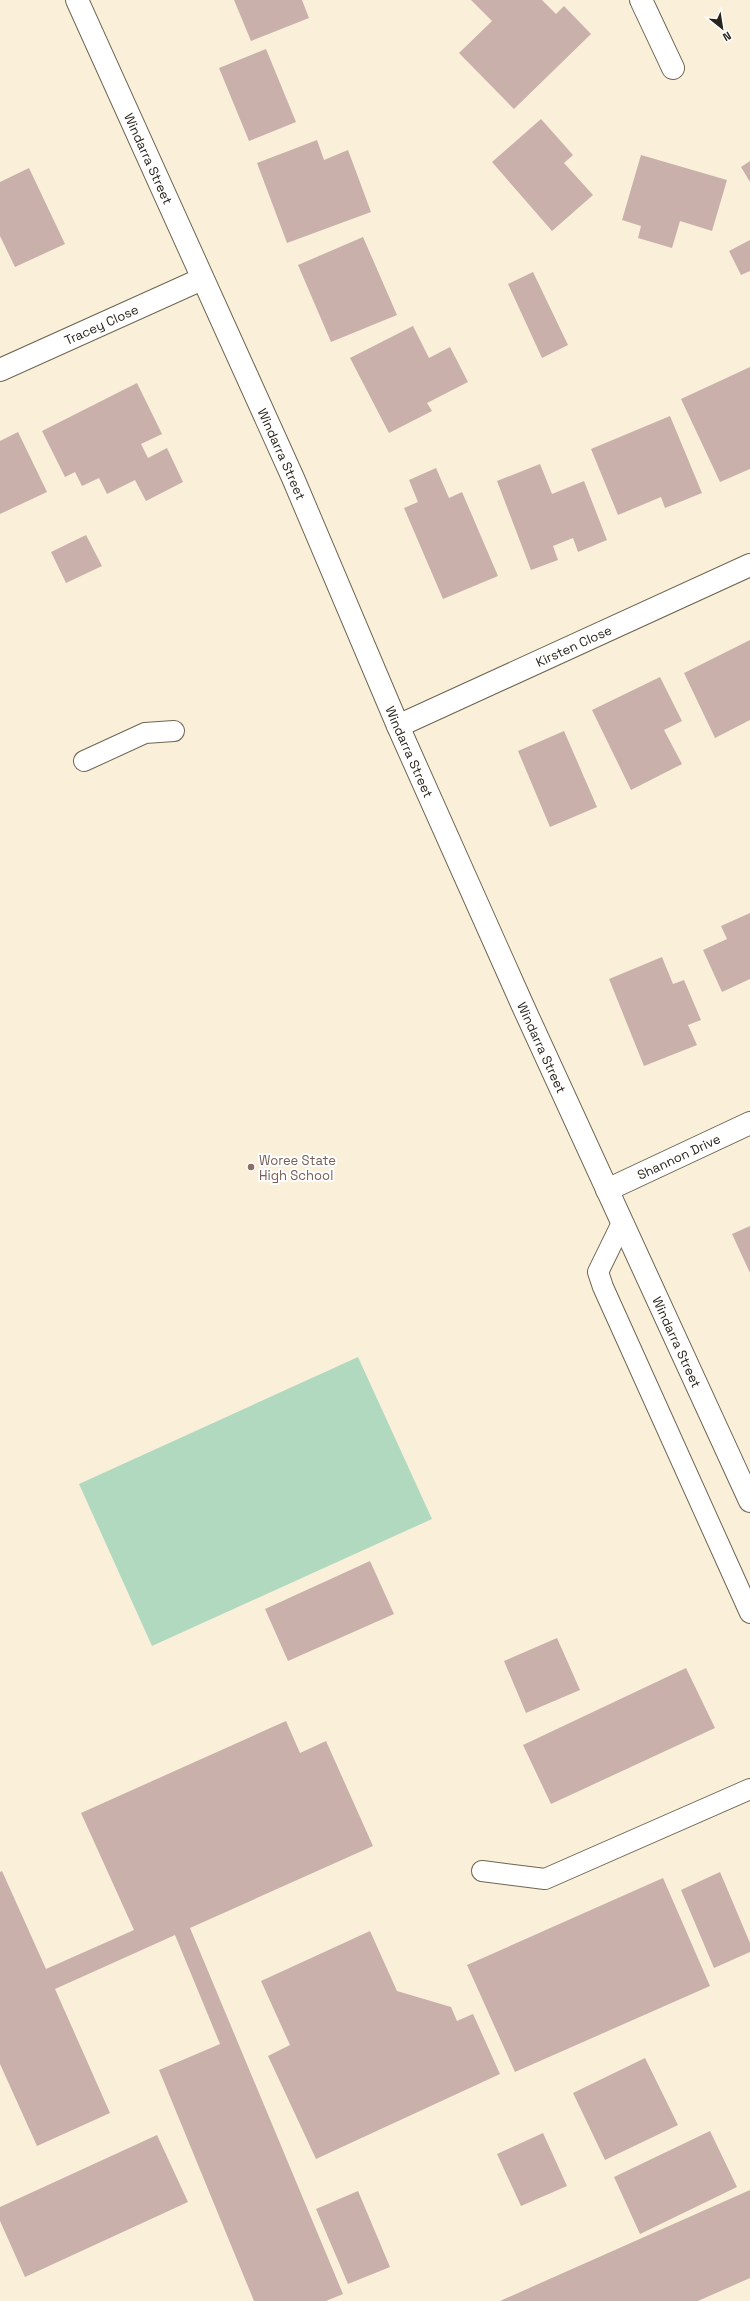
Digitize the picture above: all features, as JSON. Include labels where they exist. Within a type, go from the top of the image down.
[{"type":"street","name":"Windarra Street","points":[[77,0],[293,478],[398,726],[607,1190],[750,1501]]},
{"type":"street","points":[[641,0],[674,68]]},
{"type":"street","name":"Tracey Close","points":[[0,370],[202,279]]},
{"type":"street","name":"Kirsten Close","points":[[398,726],[750,565]]},
{"type":"street","name":"Shannon Drive","points":[[607,1190],[750,1123]]},
{"type":"lane","points":[[84,761],[145,733],[174,731]]},
{"type":"lane","points":[[622,1223],[598,1272],[603,1287],[750,1613]]},
{"type":"lane","points":[[482,1872],[545,1879],[750,1789]]},
{"type":"green space","points":[[358,1357],[432,1519],[152,1646],[79,1484]]},
{"type":"building","points":[[234,0],[302,0],[309,18],[251,41]]},
{"type":"building","points":[[471,0],[542,0],[556,14],[564,6],[591,34],[514,109],[459,53],[492,21]]},
{"type":"building","points":[[266,49],[296,122],[249,141],[219,68]]},
{"type":"building","points":[[541,119],[573,155],[564,163],[593,195],[552,231],[492,162]]},
{"type":"building","points":[[317,140],[324,160],[348,150],[371,212],[287,243],[257,163]]},
{"type":"building","points":[[641,155],[727,180],[712,231],[680,221],[672,248],[638,238],[641,226],[622,220]]},
{"type":"building","points":[[750,161],[750,182],[741,167]]},
{"type":"building","points":[[29,168],[65,244],[15,267],[0,236],[0,182]]},
{"type":"building","points":[[363,237],[397,315],[331,342],[298,265]]},
{"type":"building","points":[[750,240],[750,271],[741,275],[729,251]]},
{"type":"building","points":[[533,272],[568,345],[542,358],[508,284]]},
{"type":"building","points":[[413,326],[429,358],[450,347],[468,382],[427,403],[432,411],[389,433],[350,358]]},
{"type":"building","points":[[750,367],[750,469],[720,482],[681,399]]},
{"type":"building","points":[[137,383],[162,434],[141,444],[148,458],[167,448],[183,482],[146,501],[135,480],[107,494],[99,478],[82,486],[75,472],[65,477],[42,431]]},
{"type":"building","points":[[670,416],[702,493],[665,508],[661,497],[618,515],[591,449]]},
{"type":"building","points":[[18,432],[47,492],[0,514],[0,441]]},
{"type":"building","points":[[540,464],[552,494],[584,481],[607,540],[578,552],[573,538],[553,546],[558,560],[531,570],[497,481]]},
{"type":"building","points":[[436,468],[449,498],[462,492],[498,576],[443,599],[404,508],[418,502],[409,480]]},
{"type":"building","points":[[86,535],[102,566],[66,583],[51,552]]},
{"type":"building","points":[[750,640],[750,720],[715,738],[684,673]]},
{"type":"building","points":[[660,677],[682,721],[664,730],[682,764],[631,790],[592,710]]},
{"type":"building","points":[[564,731],[597,807],[550,827],[518,751]]},
{"type":"building","points":[[750,913],[750,979],[722,992],[703,950],[727,939],[721,926]]},
{"type":"building","points":[[662,957],[673,984],[684,980],[701,1020],[688,1025],[697,1045],[644,1066],[609,979]]},
{"type":"building","points":[[750,1226],[750,1273],[732,1234]]},
{"type":"building","points":[[370,1561],[394,1614],[288,1661],[265,1609]]},
{"type":"building","points":[[557,1638],[580,1690],[526,1713],[504,1661]]},
{"type":"building","points":[[686,1668],[715,1728],[551,1804],[523,1745]]},
{"type":"building","points":[[286,1721],[300,1753],[326,1741],[373,1846],[190,1928],[343,2294],[326,2301],[254,2301],[159,2070],[220,2044],[175,1935],[55,1989],[110,2113],[37,2146],[0,2064],[0,1872],[2,1871],[46,1969],[134,1930],[81,1813]]},
{"type":"building","points":[[720,1872],[750,1943],[750,1952],[714,1968],[681,1890]]},
{"type":"building","points":[[663,1878],[710,1986],[515,2072],[467,1965]]},
{"type":"building","points":[[370,1931],[397,1991],[451,2007],[457,2021],[473,2014],[500,2074],[316,2159],[268,2056],[290,2045],[261,1981]]},
{"type":"building","points":[[645,2058],[678,2125],[605,2160],[573,2093]]},
{"type":"building","points":[[710,2131],[737,2187],[640,2234],[614,2177]]},
{"type":"building","points":[[543,2133],[567,2186],[521,2206],[497,2154]]},
{"type":"building","points":[[157,2135],[188,2202],[25,2277],[0,2221],[0,2207]]},
{"type":"building","points":[[750,2190],[750,2278],[698,2301],[500,2301]]},
{"type":"building","points":[[358,2191],[390,2267],[348,2284],[316,2209]]},
{"type":"place","name":"Woree State High School","points":[[251,1167]]}]
